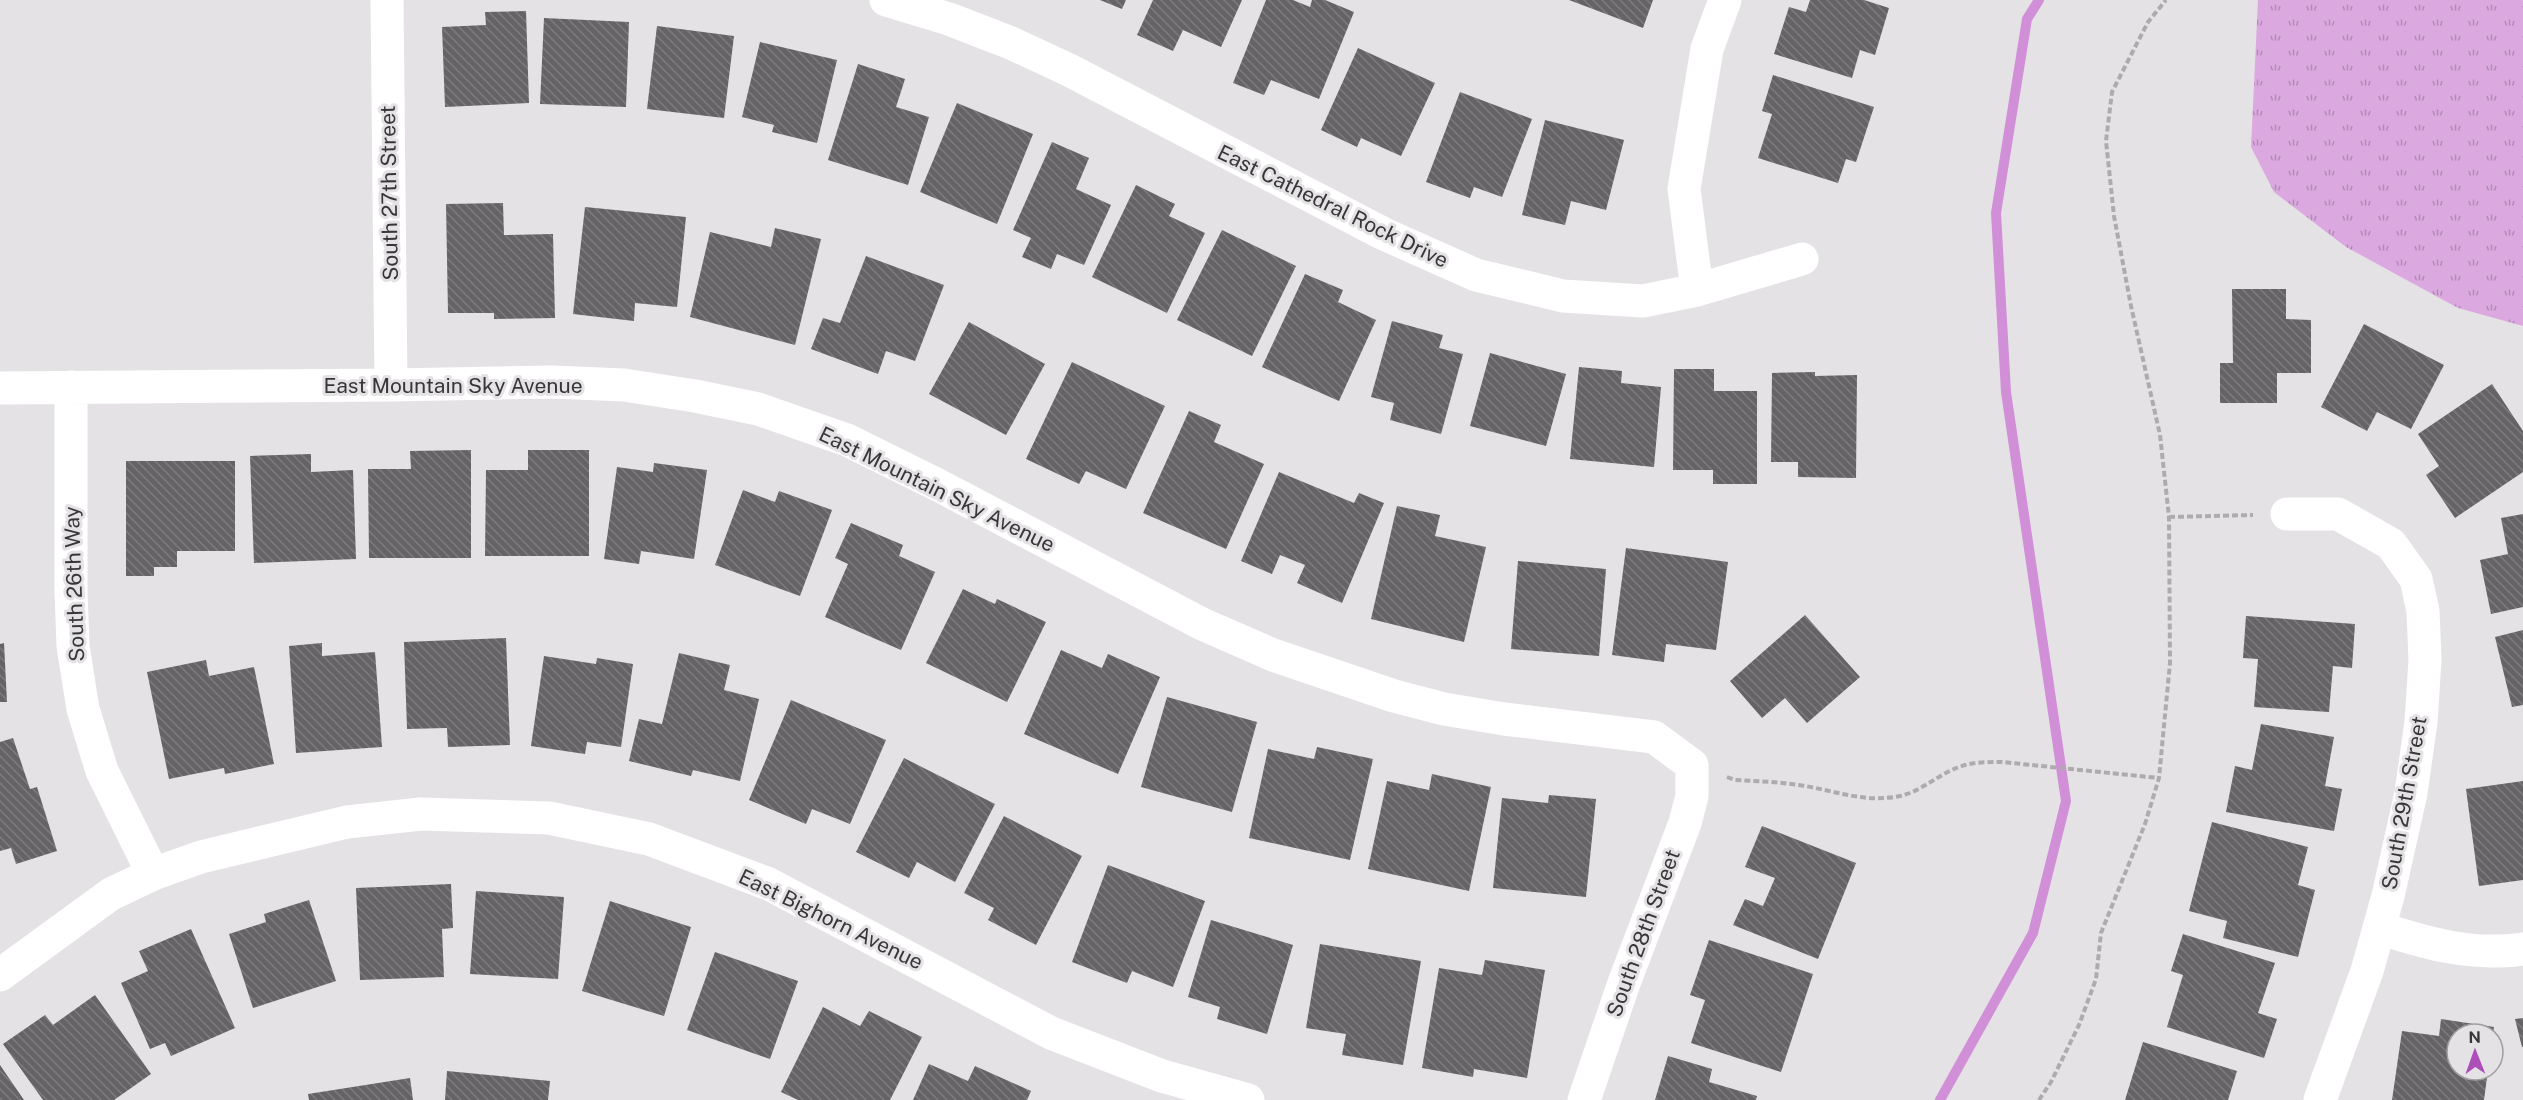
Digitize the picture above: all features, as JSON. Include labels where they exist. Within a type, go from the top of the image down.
[{"type":"street","name":"South 27th Street","points":[[387,0],[391,386]]},
{"type":"street","name":"East Cathedral Rock Drive","points":[[886,0],[949,19],[1011,43],[1069,70],[1344,214],[1476,275],[1563,297],[1643,301],[1697,290],[1802,259]]},
{"type":"street","points":[[1697,290],[1684,189],[1707,49],[1725,0]]},
{"type":"street","name":"East Mountain Sky Avenue","points":[[0,388],[391,386],[553,382],[624,385],[758,409],[847,440],[938,485],[1202,624],[1273,655],[1394,696],[1444,709],[1504,719],[1654,737],[1692,765]]},
{"type":"street","name":"South 26th Way","points":[[71,387],[72,624],[73,646],[83,709],[102,771],[153,874]]},
{"type":"street","name":"South 29th Street","points":[[2287,514],[2338,514],[2391,544],[2416,579],[2423,611],[2425,660],[2421,722],[2412,781],[2388,896],[2367,971],[2320,1100]]},
{"type":"street","name":"South 28th Street","points":[[1584,1100],[1624,983],[1685,823],[1692,796],[1692,765]]},
{"type":"street","name":"East Bighorn Avenue","points":[[0,975],[111,894],[153,874],[201,857],[357,821],[422,814],[549,818],[650,839],[769,884],[1051,1033],[1162,1076],[1248,1100]]},
{"type":"street","points":[[2379,928],[2429,944],[2472,952],[2523,949]]},
{"type":"path","points":[[2039,1100],[2051,1082],[2079,1025],[2096,980],[2101,933],[2145,824],[2159,778],[2170,663],[2169,517],[2160,435],[2131,306],[2114,216],[2106,141],[2112,92],[2148,22],[2166,0]]},
{"type":"path","points":[[2169,517],[2287,514]]},
{"type":"path","points":[[1692,765],[1735,780],[1800,785],[1868,800],[1897,797],[1916,791],[1965,765],[2002,762],[2159,778]]},
{"type":"green space","points":[[2258,0],[2523,0],[2523,326],[2458,308],[2346,247],[2274,192],[2251,147]]},
{"type":"building","points":[[1100,0],[1126,0],[1122,9]]},
{"type":"building","points":[[1153,0],[1242,0],[1221,47],[1183,30],[1173,51],[1137,35]]},
{"type":"building","points":[[1266,0],[1293,0],[1310,7],[1312,0],[1325,0],[1354,12],[1319,99],[1271,80],[1264,95],[1233,83]]},
{"type":"building","points":[[1569,0],[1653,0],[1643,28]]},
{"type":"building","points":[[1810,0],[1864,0],[1889,8],[1875,55],[1860,50],[1852,78],[1774,54],[1789,7],[1806,12]]},
{"type":"building","points":[[526,11],[529,103],[445,107],[442,27],[486,25],[485,12]]},
{"type":"building","points":[[544,18],[629,22],[626,107],[540,104]]},
{"type":"building","points":[[657,26],[734,36],[724,118],[647,109]]},
{"type":"building","points":[[760,42],[837,60],[817,143],[772,132],[774,125],[742,117]]},
{"type":"building","points":[[1358,48],[1435,83],[1401,156],[1361,138],[1357,147],[1321,130]]},
{"type":"building","points":[[858,64],[905,79],[896,107],[929,117],[908,185],[828,160]]},
{"type":"building","points":[[1773,75],[1874,107],[1856,162],[1846,159],[1838,183],[1758,158],[1772,114],[1762,111]]},
{"type":"building","points":[[1460,92],[1532,119],[1502,197],[1474,187],[1470,198],[1426,182]]},
{"type":"building","points":[[957,103],[1033,134],[997,224],[920,192]]},
{"type":"building","points":[[1545,120],[1624,140],[1606,210],[1571,201],[1565,225],[1522,215]]},
{"type":"building","points":[[1052,142],[1089,158],[1076,189],[1111,205],[1084,265],[1057,254],[1051,269],[1022,257],[1031,238],[1013,230]]},
{"type":"building","points":[[1136,185],[1175,204],[1169,216],[1205,233],[1167,313],[1092,277]]},
{"type":"building","points":[[503,203],[504,235],[553,234],[555,318],[494,319],[494,313],[448,313],[446,204]]},
{"type":"building","points":[[585,207],[686,217],[677,307],[635,303],[634,321],[573,314]]},
{"type":"building","points":[[775,228],[821,239],[795,345],[690,317],[710,232],[771,247]]},
{"type":"building","points":[[1222,230],[1296,266],[1252,356],[1177,320]]},
{"type":"building","points":[[866,256],[944,285],[915,361],[886,351],[878,374],[811,349],[823,318],[840,323]]},
{"type":"building","points":[[1305,274],[1343,290],[1338,302],[1376,320],[1339,401],[1262,367]]},
{"type":"building","points":[[2232,289],[2286,289],[2286,319],[2311,320],[2311,373],[2277,373],[2277,403],[2220,403],[2220,363],[2233,363]]},
{"type":"building","points":[[1392,321],[1443,335],[1439,348],[1463,354],[1441,434],[1390,420],[1394,403],[1371,397]]},
{"type":"building","points":[[969,322],[1045,364],[1006,435],[929,394]]},
{"type":"building","points":[[2364,324],[2444,365],[2411,429],[2377,412],[2367,431],[2321,407]]},
{"type":"building","points":[[1490,353],[1566,374],[1546,446],[1470,426]]},
{"type":"building","points":[[1072,362],[1165,406],[1126,489],[1086,471],[1079,484],[1026,459]]},
{"type":"building","points":[[1579,367],[1622,371],[1621,383],[1661,387],[1654,467],[1570,459]]},
{"type":"building","points":[[1674,369],[1714,369],[1714,391],[1757,391],[1757,484],[1713,484],[1713,470],[1673,470]]},
{"type":"building","points":[[1815,372],[1815,376],[1857,375],[1856,478],[1798,477],[1798,462],[1771,462],[1772,373]]},
{"type":"building","points":[[2492,384],[2523,431],[2523,472],[2455,518],[2426,475],[2439,466],[2418,434]]},
{"type":"building","points":[[1189,411],[1221,425],[1214,442],[1264,464],[1226,549],[1143,513]]},
{"type":"building","points":[[471,450],[471,558],[369,558],[368,469],[411,469],[410,451]]},
{"type":"building","points":[[528,450],[589,450],[589,556],[485,556],[486,470],[528,470]]},
{"type":"building","points":[[311,454],[311,472],[353,470],[356,559],[254,563],[250,456]]},
{"type":"building","points":[[126,461],[235,461],[235,551],[177,551],[177,567],[154,567],[154,576],[126,576]]},
{"type":"building","points":[[654,463],[707,470],[694,559],[641,551],[639,564],[604,559],[617,467],[653,472]]},
{"type":"building","points":[[1279,472],[1354,503],[1359,493],[1384,503],[1342,603],[1297,583],[1305,565],[1280,555],[1272,574],[1241,561]]},
{"type":"building","points":[[743,490],[775,502],[779,491],[832,510],[800,596],[715,565]]},
{"type":"building","points":[[1397,506],[1440,515],[1435,536],[1486,547],[1464,642],[1371,619]]},
{"type":"building","points":[[2523,514],[2523,607],[2491,614],[2480,560],[2508,554],[2501,518]]},
{"type":"building","points":[[851,523],[903,545],[899,556],[935,572],[901,650],[825,617],[848,564],[835,558]]},
{"type":"building","points":[[1626,548],[1728,562],[1716,650],[1666,644],[1664,662],[1612,655]]},
{"type":"building","points":[[1518,561],[1606,569],[1599,656],[1511,649]]},
{"type":"building","points":[[963,589],[995,604],[997,599],[1046,622],[1007,702],[926,663]]},
{"type":"building","points":[[1805,615],[1860,677],[1807,723],[1785,698],[1762,718],[1730,681]]},
{"type":"building","points":[[2246,616],[2355,624],[2352,668],[2333,666],[2329,712],[2254,707],[2258,659],[2243,658]]},
{"type":"building","points":[[2523,630],[2523,705],[2512,707],[2495,637]]},
{"type":"building","points":[[506,638],[510,745],[448,747],[447,728],[407,729],[404,642]]},
{"type":"building","points":[[4,643],[7,702],[0,702],[0,644]]},
{"type":"building","points":[[322,643],[322,656],[375,652],[382,747],[296,753],[289,646]]},
{"type":"building","points":[[1061,650],[1102,668],[1108,654],[1160,677],[1118,774],[1024,734]]},
{"type":"building","points":[[679,653],[730,665],[724,690],[759,699],[740,781],[693,770],[691,776],[629,761],[639,719],[662,724]]},
{"type":"building","points":[[544,656],[596,664],[597,658],[633,664],[621,747],[587,742],[585,754],[531,746]]},
{"type":"building","points":[[206,660],[209,676],[254,667],[274,764],[225,774],[224,768],[169,779],[147,672]]},
{"type":"building","points":[[1167,697],[1257,722],[1232,812],[1141,787]]},
{"type":"building","points":[[791,700],[886,740],[850,824],[812,809],[806,824],[749,800]]},
{"type":"building","points":[[2261,724],[2334,737],[2325,786],[2342,789],[2334,831],[2226,812],[2235,766],[2252,770]]},
{"type":"building","points":[[13,738],[30,789],[37,787],[57,851],[16,864],[11,848],[0,851],[0,742]]},
{"type":"building","points":[[1317,747],[1373,759],[1350,860],[1249,838],[1268,749],[1314,759]]},
{"type":"building","points":[[904,758],[995,804],[955,882],[917,862],[909,878],[856,852]]},
{"type":"building","points":[[1432,774],[1491,787],[1469,891],[1368,869],[1387,781],[1429,790]]},
{"type":"building","points":[[2523,781],[2523,880],[2479,886],[2466,789]]},
{"type":"building","points":[[1549,795],[1596,799],[1586,897],[1493,888],[1502,798],[1548,803]]},
{"type":"building","points":[[1004,816],[1082,856],[1036,945],[988,920],[994,908],[964,893]]},
{"type":"building","points":[[2212,822],[2308,847],[2298,885],[2315,890],[2298,957],[2223,938],[2227,921],[2189,911]]},
{"type":"building","points":[[1762,826],[1856,863],[1818,959],[1733,925],[1745,899],[1763,906],[1775,878],[1745,867]]},
{"type":"building","points":[[1108,865],[1205,901],[1173,987],[1132,971],[1127,983],[1072,962]]},
{"type":"building","points":[[451,884],[453,928],[442,929],[444,977],[360,980],[356,888]]},
{"type":"building","points":[[476,891],[564,897],[558,979],[470,974]]},
{"type":"building","points":[[309,900],[336,981],[253,1008],[229,934],[266,922],[264,914]]},
{"type":"building","points":[[610,901],[691,927],[664,1016],[582,991]]},
{"type":"building","points":[[1211,920],[1293,945],[1267,1034],[1217,1019],[1220,1007],[1188,997]]},
{"type":"building","points":[[191,929],[235,1028],[171,1056],[165,1043],[150,1049],[121,983],[148,971],[139,951]]},
{"type":"building","points":[[2183,934],[2275,963],[2258,1013],[2277,1019],[2264,1058],[2167,1027],[2183,975],[2171,971]]},
{"type":"building","points":[[1709,940],[1813,974],[1781,1072],[1691,1043],[1705,1000],[1690,995]]},
{"type":"building","points":[[1320,944],[1421,961],[1403,1065],[1342,1055],[1346,1034],[1306,1028]]},
{"type":"building","points":[[715,952],[798,981],[770,1059],[687,1030]]},
{"type":"building","points":[[1485,960],[1545,970],[1527,1078],[1474,1069],[1473,1077],[1422,1068],[1439,968],[1482,975]]},
{"type":"building","points":[[95,995],[151,1074],[114,1100],[43,1100],[3,1044],[45,1015],[53,1025]]},
{"type":"building","points":[[823,1007],[860,1026],[869,1011],[922,1037],[890,1100],[798,1100],[781,1092]]},
{"type":"building","points":[[2523,1018],[2523,1047],[2522,1047],[2515,1019]]},
{"type":"building","points":[[2441,1019],[2461,1022],[2445,1022],[2445,1082],[2486,1082],[2484,1100],[2392,1100],[2402,1031],[2439,1036]]},
{"type":"building","points":[[2143,1042],[2237,1071],[2228,1100],[2125,1100]]},
{"type":"building","points":[[1668,1056],[1712,1069],[1709,1082],[1757,1096],[1756,1100],[1655,1100]]},
{"type":"building","points":[[929,1064],[968,1081],[975,1066],[1031,1091],[1027,1100],[913,1100]]},
{"type":"building","points":[[0,1065],[24,1100],[0,1100]]},
{"type":"building","points":[[447,1071],[550,1081],[548,1100],[445,1100]]},
{"type":"building","points":[[410,1078],[413,1100],[309,1100],[308,1094]]},
{"type":"waterway","points":[[1940,1100],[2033,933],[2066,801],[2006,392],[1996,213],[2027,19],[2039,0]]}]
